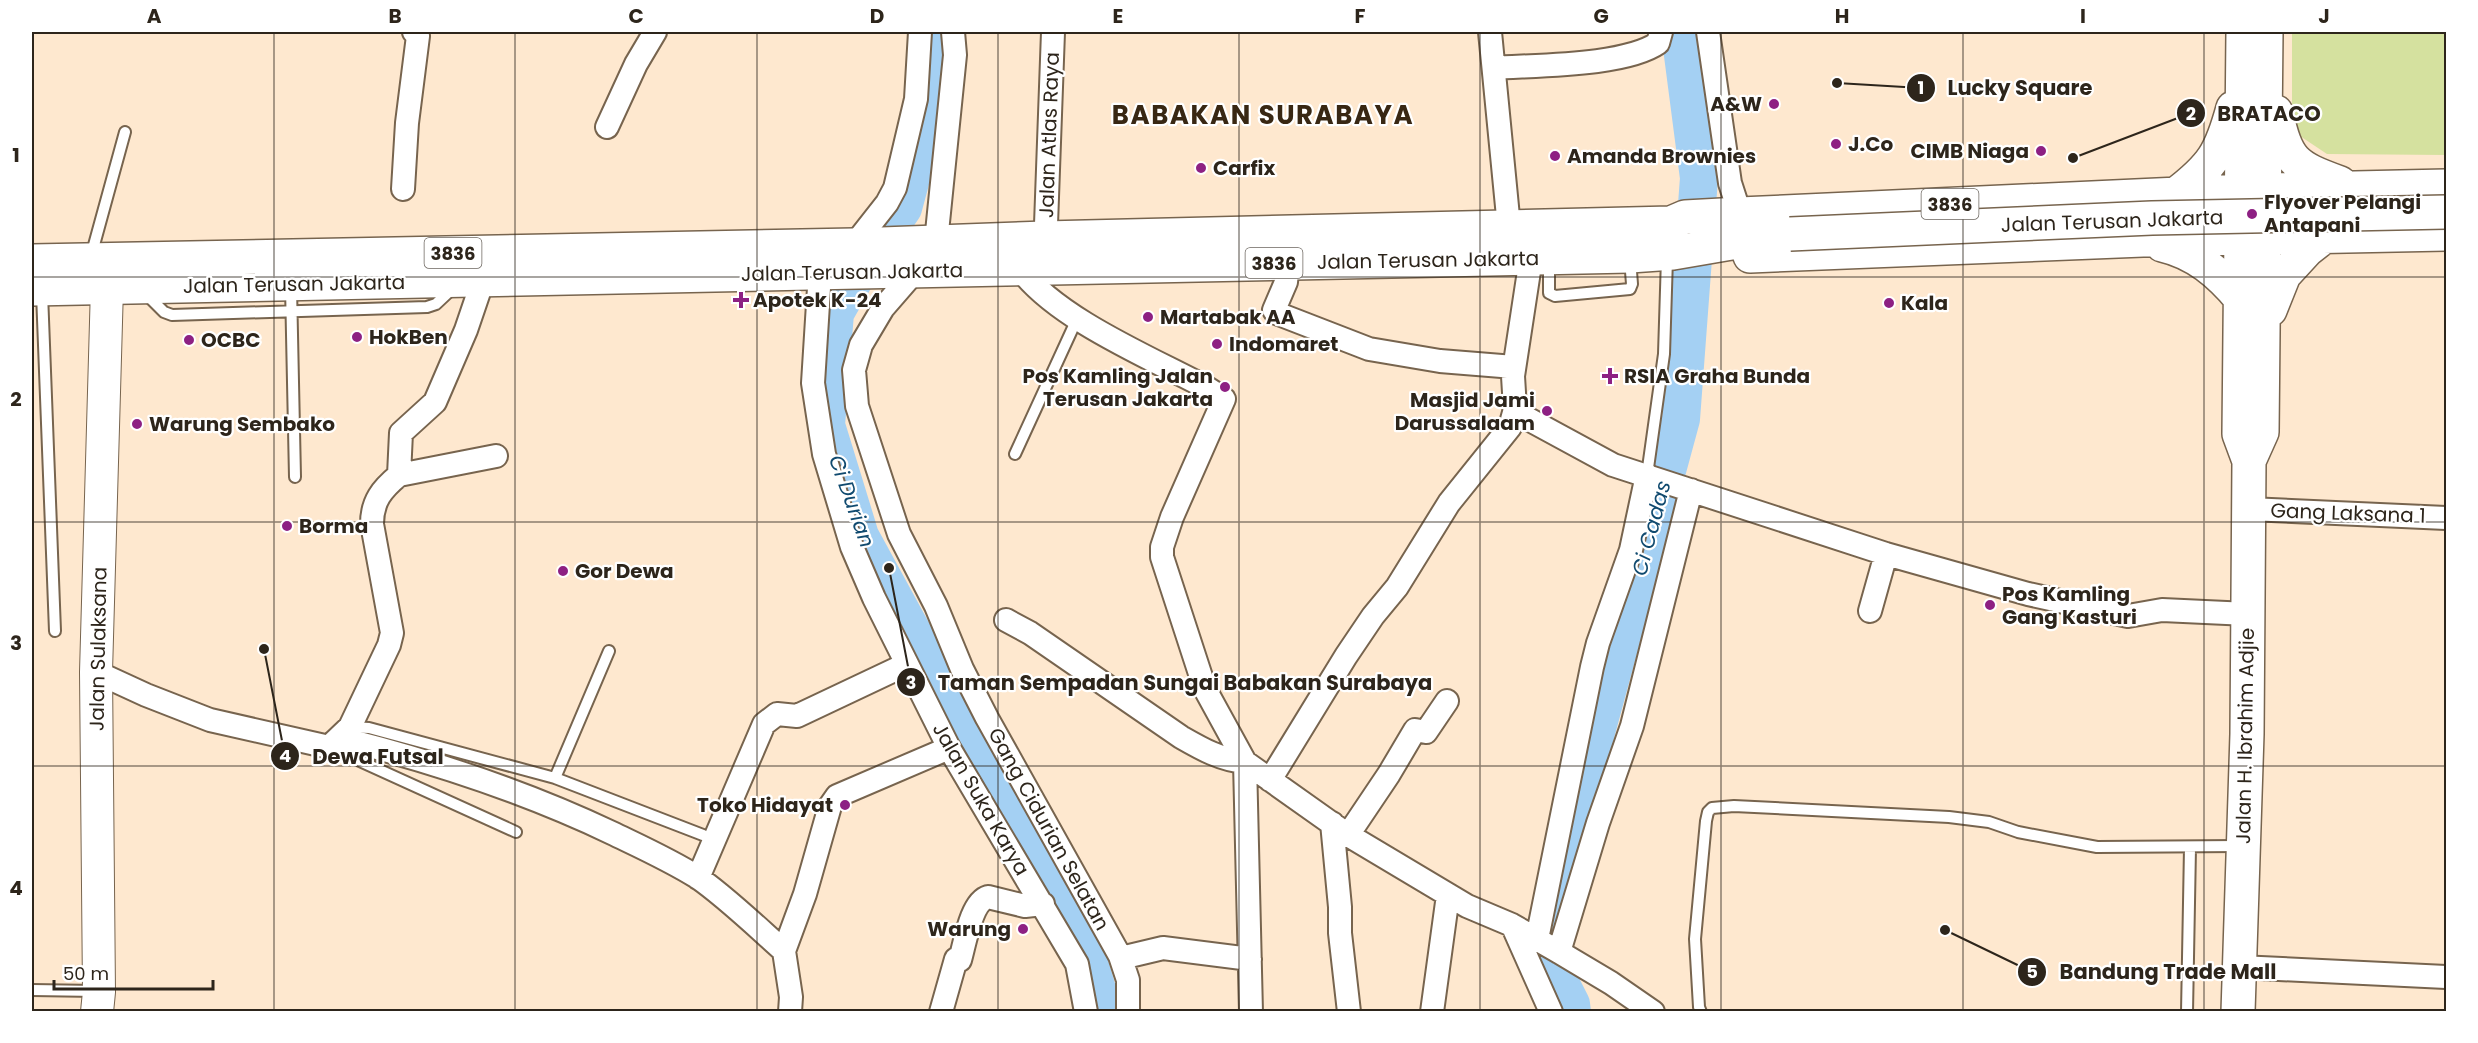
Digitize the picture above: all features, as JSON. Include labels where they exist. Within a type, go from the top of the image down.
[{"type":"main road","name":"Jalan H. Ibrahim Adjie","points":[[2238,1011],[2250,461],[2262,432],[2264,329],[2254,239],[2254,70],[2243,32]]},
{"type":"main road","name":"Jalan H. Ibrahim Adjie","points":[[2254,70],[2266,32]]},
{"type":"main road","points":[[2254,70],[2282,138],[2294,160],[2307,171],[2350,188],[2339,204],[2333,228],[2307,250],[2284,275],[2277,288],[2264,329]]},
{"type":"main road","points":[[2182,239],[2198,224],[2200,213],[2199,203],[2185,193],[2209,167],[2219,150],[2254,70]]},
{"type":"main road","name":"Jalan Terusan Jakarta","points":[[35,280],[90,260],[898,257],[1040,268],[1630,256],[1680,240],[1728,232],[2185,193],[2446,186]]},
{"type":"main road","name":"Jalan Terusan Jakarta","points":[[1728,232],[1787,234],[2152,218],[2446,212]]},
{"type":"main road","name":"Jalan Terusan Jakarta","points":[[1040,268],[1509,227],[1680,240]]},
{"type":"main road","name":"Jalan Terusan Jakarta","points":[[1728,232],[2143,240],[2446,234]]},
{"type":"main road","name":"Jalan H. Ibrahim Adjie","points":[[2250,461],[2239,434],[2241,298],[2254,239]]},
{"type":"main road","points":[[2143,240],[2182,250],[2220,274],[2241,298]]},
{"type":"main road","name":"Jalan Terusan Jakarta","points":[[35,280],[107,288],[139,287],[291,298],[472,280],[827,272],[898,257]]},
{"type":"street","points":[[403,189],[407,123],[418,36],[414,32]]},
{"type":"street","points":[[607,127],[636,64],[655,32]]},
{"type":"street","name":"Gang Cidurian Selatan","points":[[920,32],[916,99],[896,188],[887,203],[898,257],[883,308],[861,343],[855,363],[853,379],[857,406],[899,534],[936,606],[987,718],[1121,958],[1128,980],[1128,1011]]},
{"type":"street","points":[[898,257],[956,55],[953,32]]},
{"type":"street","name":"Jalan Atlas Raya","points":[[1040,268],[1053,32]]},
{"type":"street","points":[[1490,32],[1509,227]]},
{"type":"street","points":[[1494,68],[1628,56],[1658,43],[1661,32]]},
{"type":"street","points":[[1708,32],[1730,183],[1728,232]]},
{"type":"street","points":[[1270,780],[1346,656],[1373,616],[1397,587],[1449,503],[1510,428],[1515,409],[1514,367],[1540,257]]},
{"type":"street","points":[[1288,263],[1286,282],[1274,310],[1276,313],[1368,349],[1440,361],[1514,367]]},
{"type":"street","points":[[1040,268],[1077,319],[1224,399],[1172,517],[1162,547],[1162,557],[1204,689],[1246,765],[1251,1011]]},
{"type":"street","name":"Jalan Suka Karya","points":[[827,272],[813,383],[824,454],[852,547],[949,748],[1077,964],[1086,1011]]},
{"type":"street","points":[[399,475],[401,433],[435,402],[466,330],[472,280]]},
{"type":"street","name":"Jalan Sulaksana","points":[[98,1001],[96,672],[107,288]]},
{"type":"street","points":[[1515,409],[1530,420],[1613,465],[1886,554],[2028,594],[2128,616],[2162,610],[2248,614]]},
{"type":"street","points":[[340,737],[389,645],[392,633],[372,513],[378,496],[399,475],[496,456]]},
{"type":"street","points":[[1549,946],[1594,659],[1630,550],[1650,476]]},
{"type":"street","points":[[1549,946],[1598,823],[1632,726],[1690,489]]},
{"type":"street","name":"Gang Laksana 1","points":[[2249,509],[2446,518]]},
{"type":"street","points":[[1870,611],[1886,554]]},
{"type":"street","points":[[1006,620],[1049,645],[1181,737],[1207,752],[1246,765],[1336,829],[1467,906],[1512,925],[1549,946],[1653,1011]]},
{"type":"street","points":[[698,878],[764,724],[777,714],[797,716],[907,664]]},
{"type":"street","points":[[96,672],[147,696],[210,720],[340,737],[477,777],[542,802],[647,849],[698,878],[784,951]]},
{"type":"street","points":[[1349,1011],[1340,933],[1336,829],[1389,774],[1415,730],[1426,732],[1447,701]]},
{"type":"street","points":[[790,1011],[791,997],[784,951],[805,894],[830,806],[837,796],[949,748]]},
{"type":"street","points":[[1432,1011],[1448,895]]},
{"type":"street","points":[[941,1011],[956,959],[960,960],[974,911],[982,899],[988,897],[1025,906],[1043,904]]},
{"type":"street","points":[[1514,929],[1551,1011]]},
{"type":"street","points":[[1121,958],[1162,948],[1250,958]]},
{"type":"street","points":[[2239,968],[2446,977]]},
{"type":"lane","points":[[90,260],[125,132]]},
{"type":"lane","points":[[1650,476],[1680,240]]},
{"type":"lane","points":[[35,280],[55,631]]},
{"type":"lane","points":[[291,298],[295,477]]},
{"type":"lane","points":[[1015,454],[1077,319]]},
{"type":"lane","points":[[555,778],[609,651]]},
{"type":"lane","points":[[340,737],[369,728],[555,778],[704,836]]},
{"type":"lane","points":[[340,737],[516,832]]},
{"type":"lane","points":[[1701,1011],[1695,939],[1706,821],[1708,812],[1712,808],[1734,806],[1949,817],[1989,822],[2018,832],[2097,847],[2243,846]]},
{"type":"lane","points":[[2187,1011],[2190,848]]},
{"type":"lane","points":[[32,990],[98,1001]]},
{"type":"green space","points":[[2292,32],[2446,32],[2446,155],[2327,154],[2300,136],[2292,107]]},
{"type":"waterway","name":"Ci Durian","points":[[933,32],[934,93],[903,208],[856,276],[835,313],[826,425],[860,536],[942,686],[1075,917],[1104,1012]]},
{"type":"waterway","name":"Ci Cadas","points":[[1572,1012],[1571,1004],[1544,951],[1586,769],[1681,419],[1699,178],[1680,32]]},
{"type":"place","name":"Lucky Square","points":[[1837,83]]},
{"type":"place","name":"A&W","points":[[1774,104]]},
{"type":"place","name":"J.Co","points":[[1836,144]]},
{"type":"place","name":"CIMB Niaga","points":[[2041,151]]},
{"type":"place","name":"Amanda Brownies","points":[[1555,156]]},
{"type":"place","name":"BRATACO","points":[[2073,158]]},
{"type":"place","name":"Carfix","points":[[1201,168]]},
{"type":"place","name":"Flyover Pelangi Antapani","points":[[2252,214]]},
{"type":"place","name":"Apotek K-24","points":[[741,300]]},
{"type":"place","name":"Kala","points":[[1889,303]]},
{"type":"place","name":"Martabak AA","points":[[1148,317]]},
{"type":"place","name":"HokBen","points":[[357,337]]},
{"type":"place","name":"OCBC","points":[[189,340]]},
{"type":"place","name":"Indomaret","points":[[1217,344]]},
{"type":"place","name":"RSIA Graha Bunda","points":[[1610,376]]},
{"type":"place","name":"Pos Kamling Jalan Terusan Jakarta","points":[[1225,387]]},
{"type":"place","name":"Masjid Jami Darussalaam","points":[[1547,411]]},
{"type":"place","name":"Warung Sembako","points":[[137,424]]},
{"type":"place","name":"Borma","points":[[287,526]]},
{"type":"place","name":"Taman Sempadan Sungai Babakan Surabaya","points":[[889,568]]},
{"type":"place","name":"Gor Dewa","points":[[563,571]]},
{"type":"place","name":"Pos Kamling Gang Kasturi","points":[[1990,605]]},
{"type":"place","name":"Dewa Futsal","points":[[264,649]]},
{"type":"place","name":"Toko Hidayat","points":[[845,805]]},
{"type":"place","name":"Warung","points":[[1023,929]]},
{"type":"place","name":"Bandung Trade Mall","points":[[1945,930]]},
{"type":"district","name":"BABAKAN SURABAYA","points":[[1263,115]]}]
